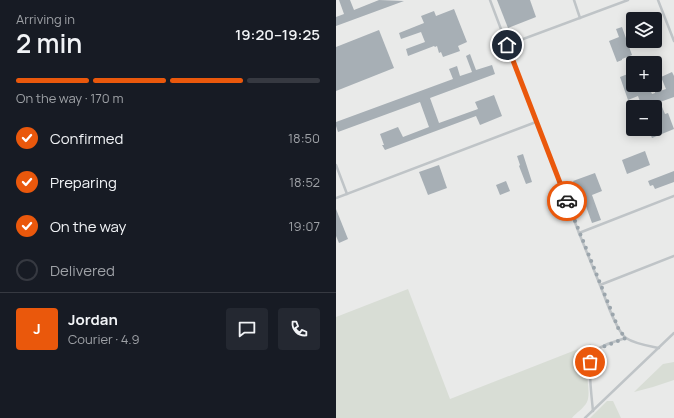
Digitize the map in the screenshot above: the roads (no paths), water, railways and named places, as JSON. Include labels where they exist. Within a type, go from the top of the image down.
[{"type":"lane","points":[[490,0],[579,233],[619,330],[626,338],[659,348]]},
{"type":"lane","points":[[574,0],[580,18]]},
{"type":"lane","points":[[507,45],[628,0]]},
{"type":"lane","points":[[658,0],[674,41]]},
{"type":"lane","points":[[336,198],[536,122]]},
{"type":"lane","points":[[336,165],[347,194]]},
{"type":"lane","points":[[579,233],[674,196]]},
{"type":"lane","points":[[600,285],[674,256]]},
{"type":"lane","points":[[585,418],[674,333]]},
{"type":"lane","points":[[593,411],[590,362],[592,354],[600,348],[626,338]]}]
